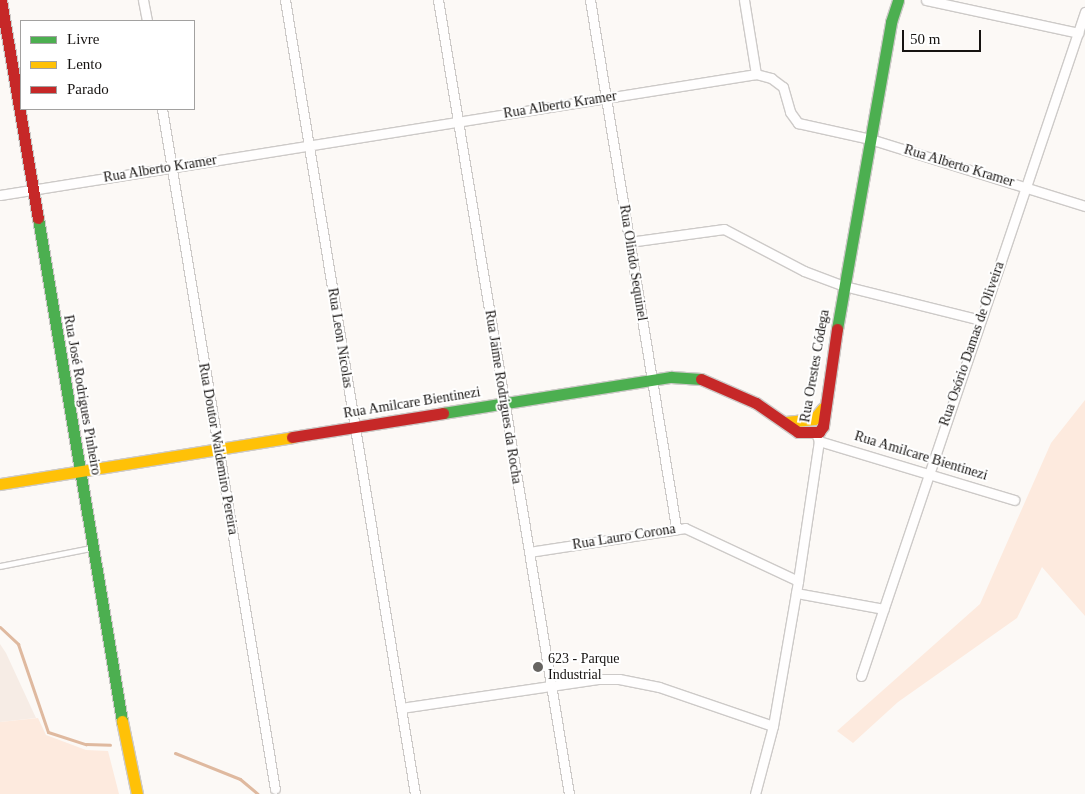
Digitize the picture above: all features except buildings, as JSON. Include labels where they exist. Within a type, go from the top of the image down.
[{"type":"main road","name":"Rua José Rodrigues Pinheiro","points":[[1,0],[93,548],[137,794]]},
{"type":"main road","name":"Rua Orestes Códega","points":[[818,437],[823,426],[823,408],[844,286],[870,139],[898,0]]},
{"type":"main road","name":"Rua Amilcare Bientinezi","points":[[0,484],[652,380],[707,380],[741,394],[786,422],[798,432],[818,437]]},
{"type":"main road","points":[[786,422],[814,419],[823,408]]},
{"type":"street","points":[[143,0],[147,20]]},
{"type":"street","name":"Rua Leon Nícolas","points":[[285,0],[415,794]]},
{"type":"street","name":"Rua Jaime Rodrigues da Rocha","points":[[438,0],[569,794]]},
{"type":"street","name":"Rua Olindo Sequinel","points":[[590,0],[676,527]]},
{"type":"street","points":[[744,0],[756,74]]},
{"type":"street","points":[[926,0],[1078,33]]},
{"type":"street","name":"Rua Osório Damas de Oliveira","points":[[861,676],[1085,12]]},
{"type":"street","name":"Rua Alberto Kramer","points":[[0,195],[756,74],[783,87],[790,112],[798,122],[870,139],[1026,186],[1085,206]]},
{"type":"street","name":"Rua Doutor Waldemiro Pereira","points":[[162,110],[275,789]]},
{"type":"street","points":[[629,242],[724,229],[804,272],[844,286],[980,320]]},
{"type":"street","name":"Rua Amilcare Bientinezi","points":[[818,437],[928,474],[1014,500]]},
{"type":"street","name":"Rua Orestes Códega","points":[[755,794],[773,726],[798,581],[818,437]]},
{"type":"street","name":"Rua Lauro Corona","points":[[529,552],[676,527],[694,531],[798,581]]},
{"type":"street","points":[[796,593],[884,609]]},
{"type":"street","points":[[400,708],[607,678],[632,681],[773,726]]},
{"type":"lane","points":[[0,566],[93,548]]},
{"type":"shaded area","points":[[1085,400],[1085,616],[1042,567],[1017,618],[898,702],[853,743],[837,731],[980,604],[1051,443]]},
{"type":"shaded area","points":[[0,644],[6,653],[36,718],[0,722]]},
{"type":"shaded area","points":[[38,718],[46,735],[86,750],[108,751],[119,794],[0,794],[0,722]]},
{"type":"waterway","points":[[0,627],[18,644],[48,732],[86,744],[110,745]]},
{"type":"waterway","points":[[175,753],[240,779],[258,794]]},
{"type":"traffic: fast","points":[[837,329],[891,22],[898,0]]},
{"type":"traffic: fast","points":[[38,218],[122,721]]},
{"type":"traffic: fast","points":[[443,413],[671,377],[701,379]]},
{"type":"traffic: slow","points":[[786,422],[814,419],[823,408]]},
{"type":"traffic: slow","points":[[0,484],[292,437]]},
{"type":"traffic: slow","points":[[122,721],[137,794]]},
{"type":"traffic: jam","points":[[1,0],[38,218]]},
{"type":"traffic: jam","points":[[701,379],[756,403],[798,432],[819,432],[823,426],[837,329]]},
{"type":"traffic: jam","points":[[292,437],[443,413]]},
{"type":"place","name":"623 - Parque Industrial","points":[[538,667]]}]
